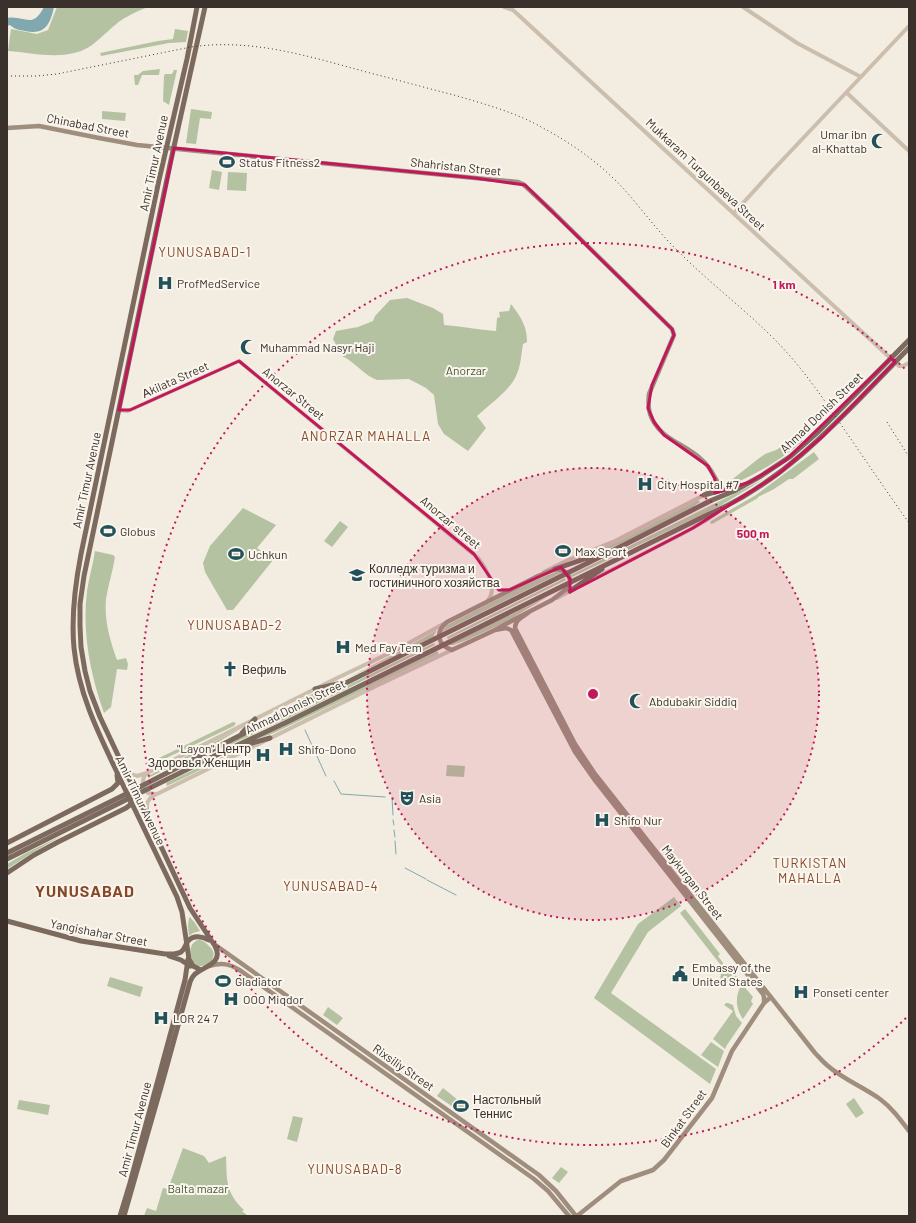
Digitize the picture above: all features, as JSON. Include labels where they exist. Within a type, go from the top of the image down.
[{"type":"main road","name":"Amir Timur Avenue","points":[[188,956],[180,905],[92,719],[78,671],[74,648],[73,613],[78,567],[166,147],[187,59],[197,7]]},
{"type":"main road","name":"Amir Timur Avenue","points":[[124,1216],[164,1080],[190,982],[196,974],[214,962],[217,956],[216,949],[190,908],[94,700],[83,661],[80,637],[80,614],[82,586],[118,410],[205,7]]},
{"type":"main road","name":"Chinabad Street","points":[[7,128],[41,126],[125,143],[174,148]]},
{"type":"main road","name":"Shahristan Street","points":[[174,148],[475,178],[521,184],[529,189],[671,327],[674,335],[649,394],[647,403],[654,422],[660,431],[668,438],[698,456],[708,466],[715,479]]},
{"type":"main road","points":[[159,181],[167,182]]},
{"type":"main road","name":"Ahmad Donish Street","points":[[7,859],[23,847],[239,736],[750,482],[796,452],[839,412],[909,340]]},
{"type":"main road","name":"Ahmad Donish Street","points":[[7,852],[23,847],[287,722],[723,508],[766,483],[800,456],[822,437],[909,348]]},
{"type":"main road","points":[[715,479],[722,490]]},
{"type":"main road","points":[[704,495],[714,488],[715,479]]},
{"type":"main road","points":[[704,495],[750,482]]},
{"type":"main road","points":[[93,495],[97,497],[101,496]]},
{"type":"main road","points":[[555,569],[620,547]]},
{"type":"main road","points":[[570,591],[615,560]]},
{"type":"main road","points":[[78,567],[82,566],[86,568]]},
{"type":"main road","points":[[555,569],[561,570],[567,574],[570,582]]},
{"type":"main road","name":"Ahmad Donish Street","points":[[447,622],[509,590],[555,569]]},
{"type":"main road","name":"Ahmad Donish Street","points":[[452,650],[495,630],[552,600],[565,590],[570,582]]},
{"type":"main road","name":"Maykurgan Street","points":[[528,613],[517,620],[515,628],[578,751],[799,1033],[824,1062],[834,1071],[885,1103],[897,1115],[909,1131]]},
{"type":"main road","points":[[447,622],[440,629],[439,637],[443,645],[452,650]]},
{"type":"main road","name":"Maykurgan Street","points":[[495,630],[506,628],[511,630],[575,752],[586,769],[763,994]]},
{"type":"main road","points":[[315,689],[350,680]]},
{"type":"main road","points":[[239,736],[255,719]]},
{"type":"main road","points":[[226,750],[270,738]]},
{"type":"main road","points":[[7,843],[114,788],[118,783],[117,772]]},
{"type":"main road","points":[[8,873],[34,855],[52,845],[126,808],[130,805],[131,801]]},
{"type":"main road","points":[[153,847],[158,848],[160,847],[160,844]]},
{"type":"main road","name":"Yangishahar Street","points":[[7,921],[81,941],[165,954],[180,953],[184,950],[186,943]]},
{"type":"main road","points":[[186,943],[192,938],[198,936],[206,938],[212,943]]},
{"type":"main road","name":"Rixsiliy Street","points":[[212,943],[534,1172],[556,1191],[576,1216]]},
{"type":"main road","name":"Yangishahar Street","points":[[165,954],[188,965]]},
{"type":"main road","points":[[188,956],[192,965],[199,969]]},
{"type":"main road","points":[[188,956],[188,965],[199,969],[208,967]]},
{"type":"main road","name":"Rixsiliy Street","points":[[208,967],[219,964],[230,965],[260,984],[531,1177],[548,1192],[569,1216]]},
{"type":"main road","name":"Amir Timur Avenue","points":[[120,1216],[132,1177],[188,965]]},
{"type":"main road","points":[[260,984],[260,981],[263,979]]},
{"type":"main road","points":[[763,994],[771,997]]},
{"type":"main road","points":[[763,994],[764,1003]]},
{"type":"main road","name":"Binkat Street","points":[[576,1216],[621,1181],[653,1170],[663,1162],[711,1100],[732,1051],[764,1003],[771,997]]},
{"type":"main road","points":[[412,1092],[416,1087]]},
{"type":"main road","points":[[531,1177],[534,1176],[534,1172]]},
{"type":"street","name":"Mukkaram Turgunbaeva Street","points":[[504,7],[513,8],[899,366],[909,363]]},
{"type":"street","points":[[743,7],[797,43],[861,77]]},
{"type":"street","points":[[734,213],[909,26]]},
{"type":"street","points":[[847,92],[909,151]]},
{"type":"street","name":"Аkilata Street","points":[[118,410],[130,410],[239,361]]},
{"type":"street","name":"Anorzar Street","points":[[239,361],[470,551],[481,562],[490,581]]},
{"type":"street","points":[[538,576],[554,566],[615,541],[704,495]]},
{"type":"street","points":[[552,600],[682,534],[723,508]]},
{"type":"street","points":[[490,581],[499,590],[509,590]]},
{"type":"street","points":[[488,601],[493,593],[490,581]]},
{"type":"street","name":"Ahmad Donish Street","points":[[126,772],[137,776],[147,773],[398,649],[447,622]]},
{"type":"street","name":"Ahmad Donish Street","points":[[146,815],[151,797],[452,650]]},
{"type":"street","points":[[147,773],[142,780],[143,788],[150,794],[159,793]]},
{"type":"highlighted area","points":[[174,148],[475,178],[525,185],[672,329],[674,335],[652,385],[648,408],[654,422],[664,435],[708,466],[715,479],[715,493],[750,482],[786,460],[891,358],[895,362],[822,437],[777,475],[693,528],[570,592],[570,579],[561,567],[509,590],[499,590],[474,554],[239,361],[130,410],[119,410]]},
{"type":"green space","points":[[57,7],[148,7],[123,19],[100,39],[83,50],[62,55],[8,51],[11,29],[37,34],[48,30]]},
{"type":"green space","points":[[175,29],[188,31],[186,42],[169,43],[101,56],[100,53],[173,39]]},
{"type":"green space","points":[[160,69],[159,75],[142,75],[138,85],[135,85],[134,75],[138,75],[143,71]]},
{"type":"green space","points":[[174,70],[177,70],[169,105],[163,101],[164,76],[165,74],[172,74]]},
{"type":"green space","points":[[191,109],[212,112],[211,119],[200,118],[196,144],[186,143]]},
{"type":"green space","points":[[102,111],[126,113],[125,121],[102,119]]},
{"type":"green space","points":[[212,170],[222,172],[219,190],[209,188]]},
{"type":"green space","points":[[228,172],[247,173],[246,191],[227,190]]},
{"type":"green space","name":"Anorzar","points":[[407,298],[433,308],[443,314],[444,325],[496,331],[497,318],[500,317],[499,312],[509,311],[511,304],[525,326],[527,342],[523,344],[518,372],[504,392],[477,416],[486,428],[468,451],[444,434],[438,424],[434,395],[426,388],[409,379],[377,380],[373,378],[342,356],[333,339],[336,331],[358,327],[373,321],[375,316],[390,300]]},
{"type":"green space","points":[[799,436],[803,441],[785,455],[755,474],[724,487],[765,454],[776,450],[793,440],[794,441]]},
{"type":"green space","points":[[814,452],[819,459],[793,479],[789,479],[712,524],[710,523],[756,495]]},
{"type":"green space","points":[[764,479],[720,506],[572,577],[571,575]]},
{"type":"green space","points":[[698,500],[700,502],[693,507],[619,545],[570,562],[617,542]]},
{"type":"green space","name":"Uchkun","points":[[243,508],[276,525],[257,548],[273,560],[233,610],[227,610],[205,572],[203,563],[210,546]]},
{"type":"green space","points":[[340,521],[348,527],[332,547],[324,541]]},
{"type":"green space","points":[[95,551],[113,555],[115,557],[106,599],[107,623],[117,660],[126,658],[128,664],[127,670],[117,669],[111,707],[104,713],[91,668],[86,637],[87,591]]},
{"type":"green space","points":[[559,571],[563,572],[442,632],[447,625],[531,582]]},
{"type":"green space","points":[[565,578],[566,580],[448,639],[447,638],[447,637]]},
{"type":"green space","points":[[549,596],[504,623],[467,640],[453,645],[448,645]]},
{"type":"green space","points":[[437,630],[433,637],[346,679],[398,652]]},
{"type":"green space","points":[[434,643],[435,645],[286,719],[217,751],[238,739]]},
{"type":"green space","points":[[437,651],[439,654],[274,733],[257,739]]},
{"type":"green space","points":[[320,690],[325,690],[260,721],[281,710]]},
{"type":"green space","points":[[233,722],[236,723],[234,726],[160,761],[159,758]]},
{"type":"green space","points":[[247,725],[210,747],[148,778],[148,776]]},
{"type":"green space","points":[[250,746],[167,786],[166,783],[212,761]]},
{"type":"green space","points":[[447,765],[465,766],[464,777],[446,776]]},
{"type":"green space","points":[[63,835],[37,850],[7,869],[7,864]]},
{"type":"green space","points":[[674,897],[681,906],[648,932],[611,993],[716,1069],[710,1084],[594,998],[638,924]]},
{"type":"green space","points":[[685,909],[720,954],[718,956],[723,963],[723,968],[680,913]]},
{"type":"green space","points":[[190,917],[200,931],[189,936],[188,926]]},
{"type":"green space","points":[[198,940],[206,943],[214,954],[211,961],[204,966],[195,965],[190,951],[192,945]]},
{"type":"green space","points":[[721,972],[735,974],[740,981],[737,984],[720,982]]},
{"type":"green space","points":[[110,977],[143,987],[140,997],[107,986]]},
{"type":"green space","points":[[742,984],[753,997],[751,1001],[753,1004],[743,1019],[737,1006],[737,997]]},
{"type":"green space","points":[[726,1003],[733,1005],[736,1016],[742,1023],[725,1049],[713,1039],[733,1011],[724,1005]]},
{"type":"green space","points":[[328,1007],[343,1018],[337,1025],[323,1015]]},
{"type":"green space","points":[[711,1042],[724,1051],[718,1067],[701,1055]]},
{"type":"green space","points":[[443,1088],[458,1100],[453,1107],[437,1096]]},
{"type":"green space","name":"Настольный Теннис","points":[[461,1098],[468,1104],[461,1113],[454,1108]]},
{"type":"green space","points":[[854,1098],[864,1113],[856,1118],[846,1104]]},
{"type":"green space","points":[[19,1100],[50,1105],[48,1115],[17,1109]]},
{"type":"green space","points":[[293,1116],[303,1118],[297,1142],[287,1139]]},
{"type":"green space","name":"Balta mazar","points":[[183,1148],[204,1156],[209,1163],[226,1156],[227,1179],[230,1191],[244,1210],[242,1211],[248,1216],[144,1216],[147,1208],[156,1211],[163,1188],[168,1189]]},
{"type":"green space","points":[[561,1167],[568,1172],[559,1183],[552,1178]]},
{"type":"water","points":[[44,7],[54,7],[51,19],[42,30],[32,32],[23,31],[10,25],[7,26],[7,18],[32,20],[40,14]]},
{"type":"waterway","points":[[305,730],[326,776]]},
{"type":"waterway","points":[[334,781],[341,794],[385,797]]},
{"type":"waterway","points":[[392,797],[393,815]]},
{"type":"waterway","points":[[393,820],[394,825]]},
{"type":"waterway","points":[[394,830],[395,837]]},
{"type":"waterway","points":[[395,841],[396,854]]},
{"type":"waterway","points":[[405,868],[426,879]]},
{"type":"waterway","points":[[427,880],[456,895]]},
{"type":"railway","points":[[7,76],[57,74],[191,47],[237,45],[259,47],[304,55],[454,95],[499,109],[532,122],[574,147],[603,168],[677,250],[777,342],[818,392],[909,523]]},
{"type":"railway","points":[[887,422],[909,457]]},
{"type":"place","name":"Umar ibn al-Khattab","points":[[879,141]]},
{"type":"place","name":"Status Fitness2","points":[[227,162]]},
{"type":"place","name":"ProfMedService","points":[[165,283]]},
{"type":"place","name":"Muhammad Nasyr Haji","points":[[248,347]]},
{"type":"place","name":"City Hospital #7","points":[[645,484]]},
{"type":"place","name":"Globus","points":[[108,531]]},
{"type":"place","name":"Max Sport","points":[[563,551]]},
{"type":"place","name":"Uchkun","points":[[236,554]]},
{"type":"place","name":"Колледж туризма и гостиничного хозяйства","points":[[357,575]]},
{"type":"place","name":"Med Fay Tem","points":[[343,647]]},
{"type":"place","name":"Вефиль","points":[[230,669]]},
{"type":"place","name":"Abdubakir Siddiq","points":[[637,701]]},
{"type":"place","name":"Shifo-Dono","points":[[286,749]]},
{"type":"place","name":"\"Layon\" Центр Здоровья Женщин","points":[[263,755]]},
{"type":"place","name":"Asia","points":[[407,798]]},
{"type":"place","name":"Shifo Nur","points":[[602,820]]},
{"type":"place","name":"Embassy of the United States","points":[[680,974]]},
{"type":"place","name":"Gladiator","points":[[223,981]]},
{"type":"place","name":"Ponseti center","points":[[801,992]]},
{"type":"place","name":"OOO Miqdor","points":[[231,999]]},
{"type":"place","name":"LOR 24 7","points":[[161,1018]]},
{"type":"place","name":"Настольный Теннис","points":[[461,1106]]},
{"type":"district","name":"YUNUSABAD-1","points":[[205,252]]},
{"type":"district","name":"ANORZAR MAHALLA","points":[[366,436]]},
{"type":"district","name":"YUNUSABAD-2","points":[[235,625]]},
{"type":"district","name":"TURKISTAN MAHALLA","points":[[810,870]]},
{"type":"district","name":"YUNUSABAD-4","points":[[331,886]]},
{"type":"district","name":"YUNUSABAD","points":[[85,890]]},
{"type":"district","name":"YUNUSABAD-8","points":[[355,1169]]}]
